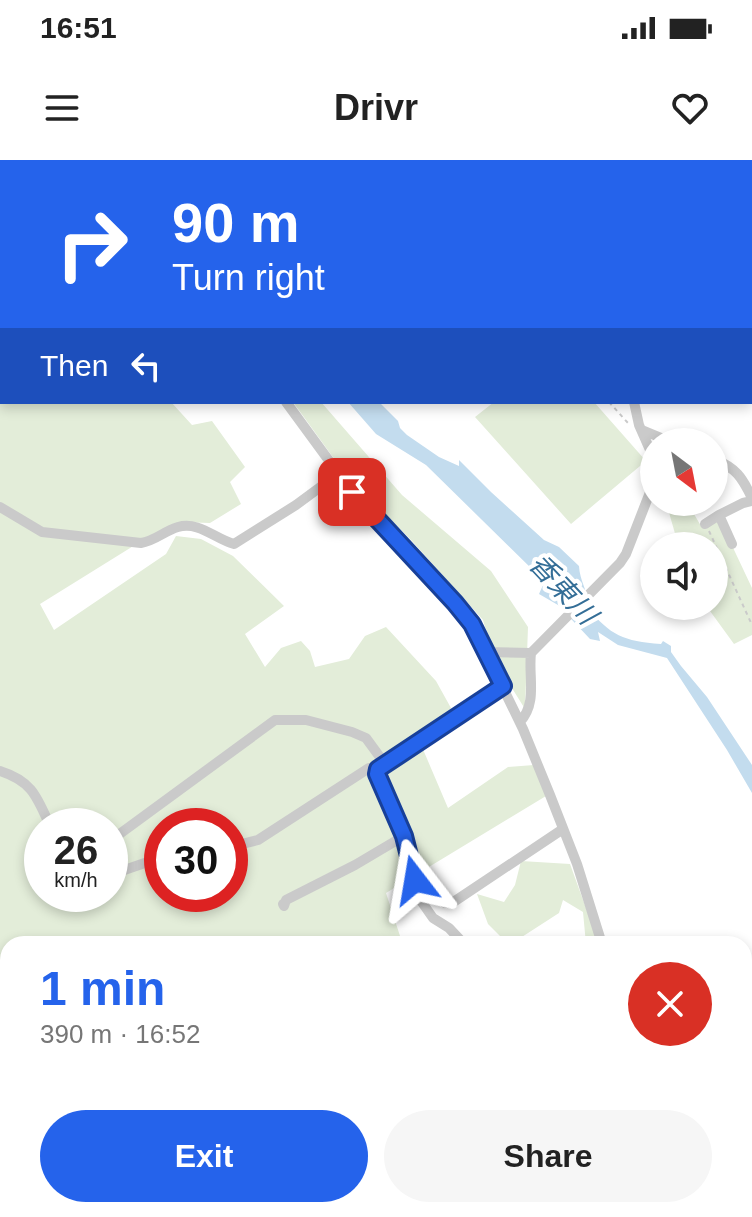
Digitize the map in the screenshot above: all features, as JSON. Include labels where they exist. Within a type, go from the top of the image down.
[{"type":"street","points":[[287,404],[352,492],[472,624],[520,722],[577,864],[600,936]]},
{"type":"street","points":[[635,404],[641,428]]},
{"type":"street","points":[[728,466],[742,478],[752,500],[728,510]]},
{"type":"street","points":[[0,507],[42,532],[141,543],[151,542],[186,525],[234,544],[338,474]]},
{"type":"street","points":[[520,722],[526,716],[531,696],[531,653],[620,563],[641,516]]},
{"type":"street","points":[[705,524],[717,516]]},
{"type":"street","points":[[719,516],[732,544]]},
{"type":"street","points":[[486,652],[531,653]]},
{"type":"street","points":[[248,842],[258,840],[369,768],[381,766],[503,686]]},
{"type":"street","points":[[128,828],[275,720],[306,720],[366,738],[381,766]]},
{"type":"street","points":[[381,766],[377,774],[404,836],[419,898],[427,910],[455,936]]},
{"type":"street","points":[[0,771],[16,776],[30,787],[41,808]]},
{"type":"street","points":[[415,880],[421,879],[423,886],[445,903],[452,903],[563,829]]},
{"type":"street","points":[[283,904],[404,836]]},
{"type":"path","points":[[700,516],[752,625]]},
{"type":"green space","points":[[0,404],[173,404],[192,425],[212,421],[245,467],[230,482],[241,504],[210,523],[180,522],[143,540],[40,604],[54,630],[166,554],[176,536],[201,539],[233,556],[284,606],[245,634],[265,667],[281,648],[301,641],[310,651],[315,667],[349,659],[365,636],[386,627],[436,681],[451,708],[434,729],[419,740],[448,808],[508,767],[534,765],[546,796],[386,893],[400,936],[0,936]]},
{"type":"green space","points":[[294,404],[323,404],[402,495],[491,571],[528,627],[525,709],[495,661],[483,620],[343,471]]},
{"type":"green space","points":[[491,404],[596,404],[640,454],[640,466],[571,524],[475,417]]},
{"type":"green space","points":[[670,516],[695,516],[701,526],[719,518],[726,532],[675,532]]},
{"type":"green space","points":[[728,537],[752,588],[752,635],[734,644],[717,620],[728,620]]},
{"type":"green space","points":[[521,861],[570,864],[596,936],[585,936],[583,912],[563,900],[559,913],[523,936],[500,936],[488,924],[477,894],[504,902],[515,885]]},
{"type":"water","name":"香東川","points":[[350,404],[381,404],[407,435],[439,457],[459,466],[459,460],[544,540],[559,547],[579,566],[587,607],[603,625],[627,639],[661,644],[663,641],[671,646],[671,652],[707,697],[752,765],[752,793],[667,658],[618,645],[598,632],[600,641],[590,639],[558,605],[539,594],[543,585],[536,573],[426,465],[376,434]]},
{"type":"route","points":[[352,492],[472,624],[503,686],[378,769],[377,774],[404,836],[415,880]]}]
